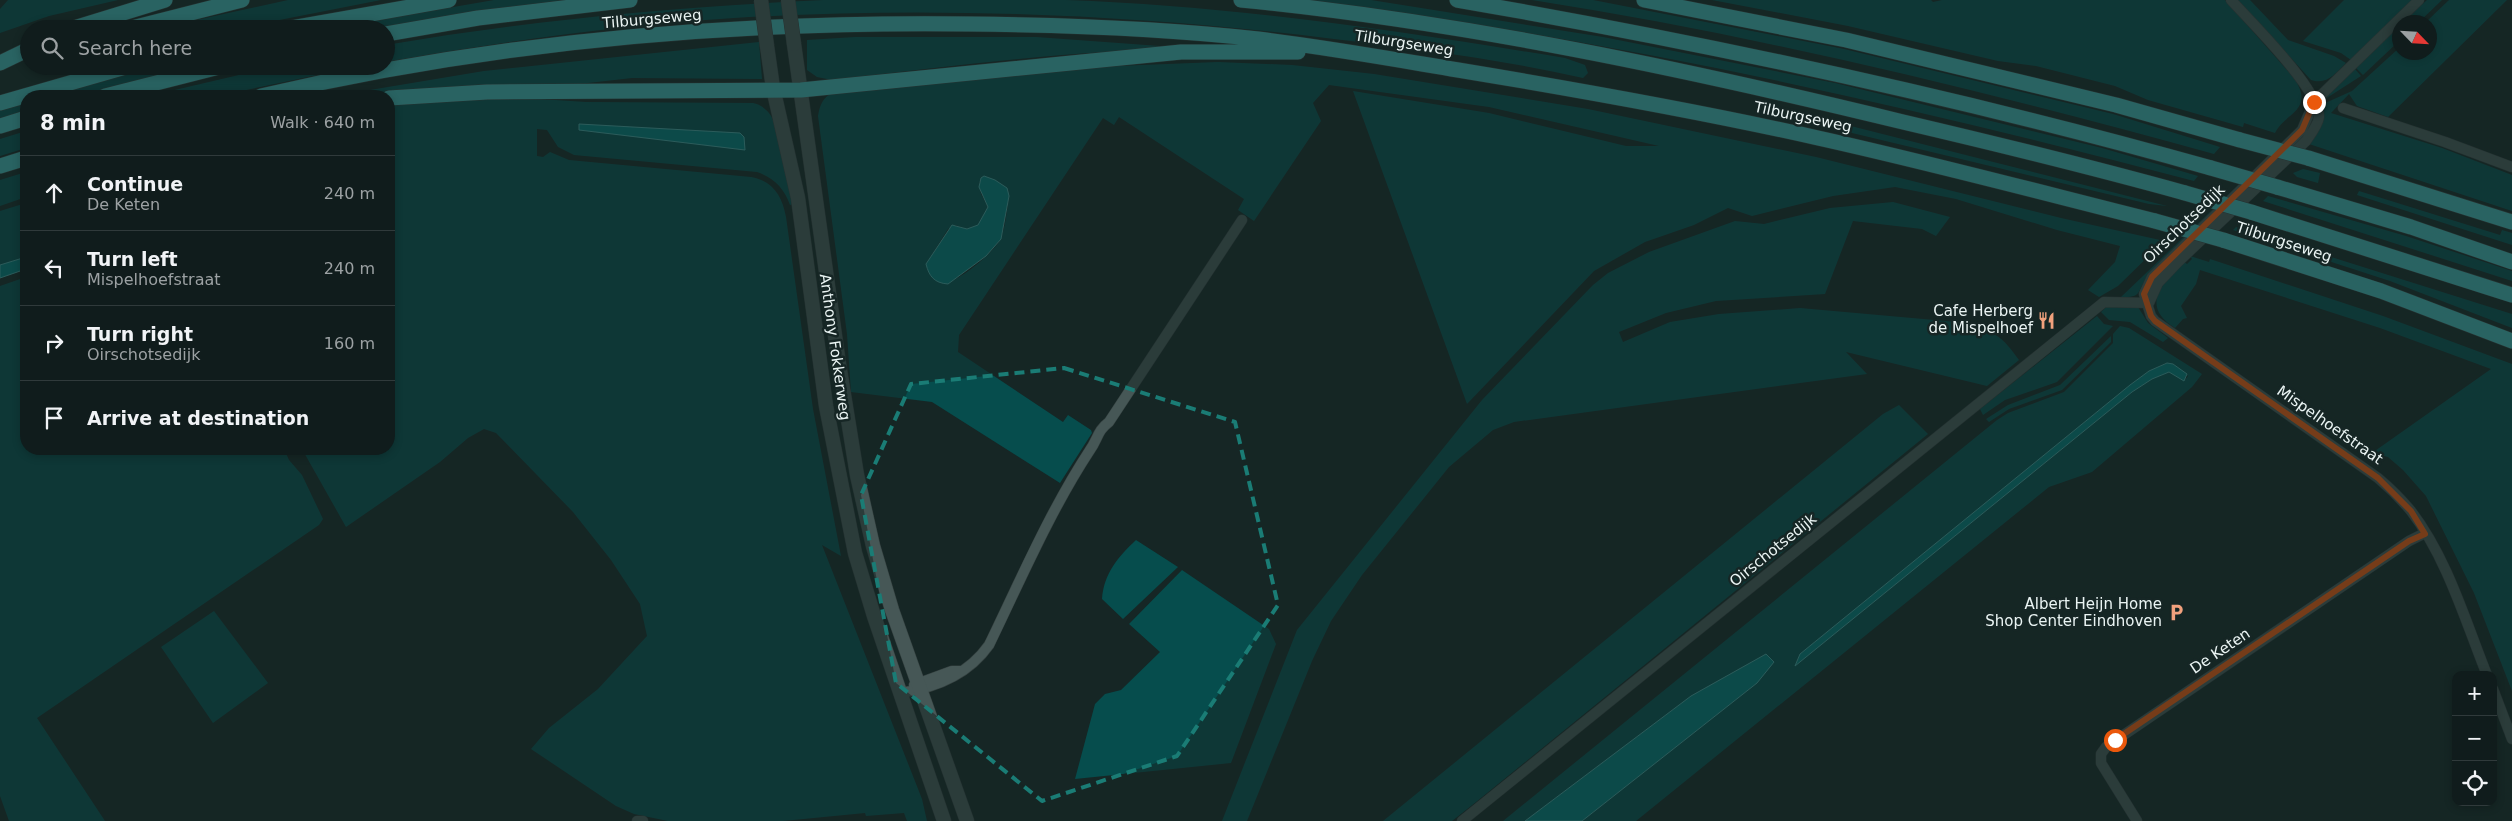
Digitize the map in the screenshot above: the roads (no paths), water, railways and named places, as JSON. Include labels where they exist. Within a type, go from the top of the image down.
[{"type":"highway","points":[[100,20],[165,0]]},
{"type":"highway","points":[[163,20],[242,0]]},
{"type":"highway","points":[[337,20],[449,0]]},
{"type":"highway","name":"Tilburgseweg","points":[[395,32],[478,18],[630,0]]},
{"type":"highway","name":"Tilburgseweg","points":[[1241,0],[1393,19],[1671,67],[2086,166],[2252,212],[2512,295]]},
{"type":"highway","points":[[1457,0],[1602,25],[1836,73],[2105,138],[2411,227],[2512,262]]},
{"type":"highway","points":[[1644,0],[1855,42],[2116,105],[2308,158],[2512,222]]},
{"type":"highway","name":"Tilburgseweg","points":[[395,70],[608,40],[734,30],[856,24],[1038,25],[1143,29],[1257,39],[1591,92],[1820,138],[2156,221],[2223,240],[2381,292],[2512,341]]},
{"type":"highway","points":[[395,98],[487,92],[605,92],[773,88],[801,90],[1181,52],[1347,52]]},
{"type":"highway","points":[[0,63],[20,53]]},
{"type":"highway","points":[[0,63],[20,58]]},
{"type":"highway","points":[[45,90],[98,75]]},
{"type":"highway","points":[[129,90],[188,75]]},
{"type":"highway","name":"Tilburgseweg","points":[[292,90],[371,75]]},
{"type":"highway","points":[[0,103],[20,97]]},
{"type":"highway","points":[[0,126],[20,120]]},
{"type":"highway","points":[[0,166],[20,160]]},
{"type":"main road","name":"Anthony Fokkerweg","points":[[762,0],[773,88],[799,205],[826,406],[847,518],[860,571],[944,821]]},
{"type":"main road","name":"Anthony Fokkerweg","points":[[788,0],[839,364],[857,474],[873,546],[919,687],[966,821]]},
{"type":"street","points":[[2231,0],[2305,82],[2314,102],[2419,0]]},
{"type":"street","name":"Oirschotsedijk","points":[[1462,821],[2104,302],[2148,303],[2158,283],[2178,262],[2306,140],[2319,119],[2319,110],[2314,102]]},
{"type":"street","points":[[2343,108],[2445,142],[2512,167]]},
{"type":"street","points":[[900,694],[952,679],[976,662],[989,645],[1064,490],[1095,442],[1099,430],[1117,410],[1242,220]]},
{"type":"street","name":"Mispelhoefstraat","points":[[2148,303],[2151,316],[2155,321],[2378,478],[2411,511],[2440,562],[2485,671]]},
{"type":"street","name":"De Keten","points":[[2138,821],[2101,763],[2101,754],[2106,747],[2409,541],[2425,534]]},
{"type":"street","points":[[2497,700],[2512,739]]},
{"type":"place","name":"Cafe Herberg de Mispelhoef","points":[[2047,320]]},
{"type":"place","name":"Albert Heijn Home Shop Center Eindhoven","points":[[2176,613]]}]
